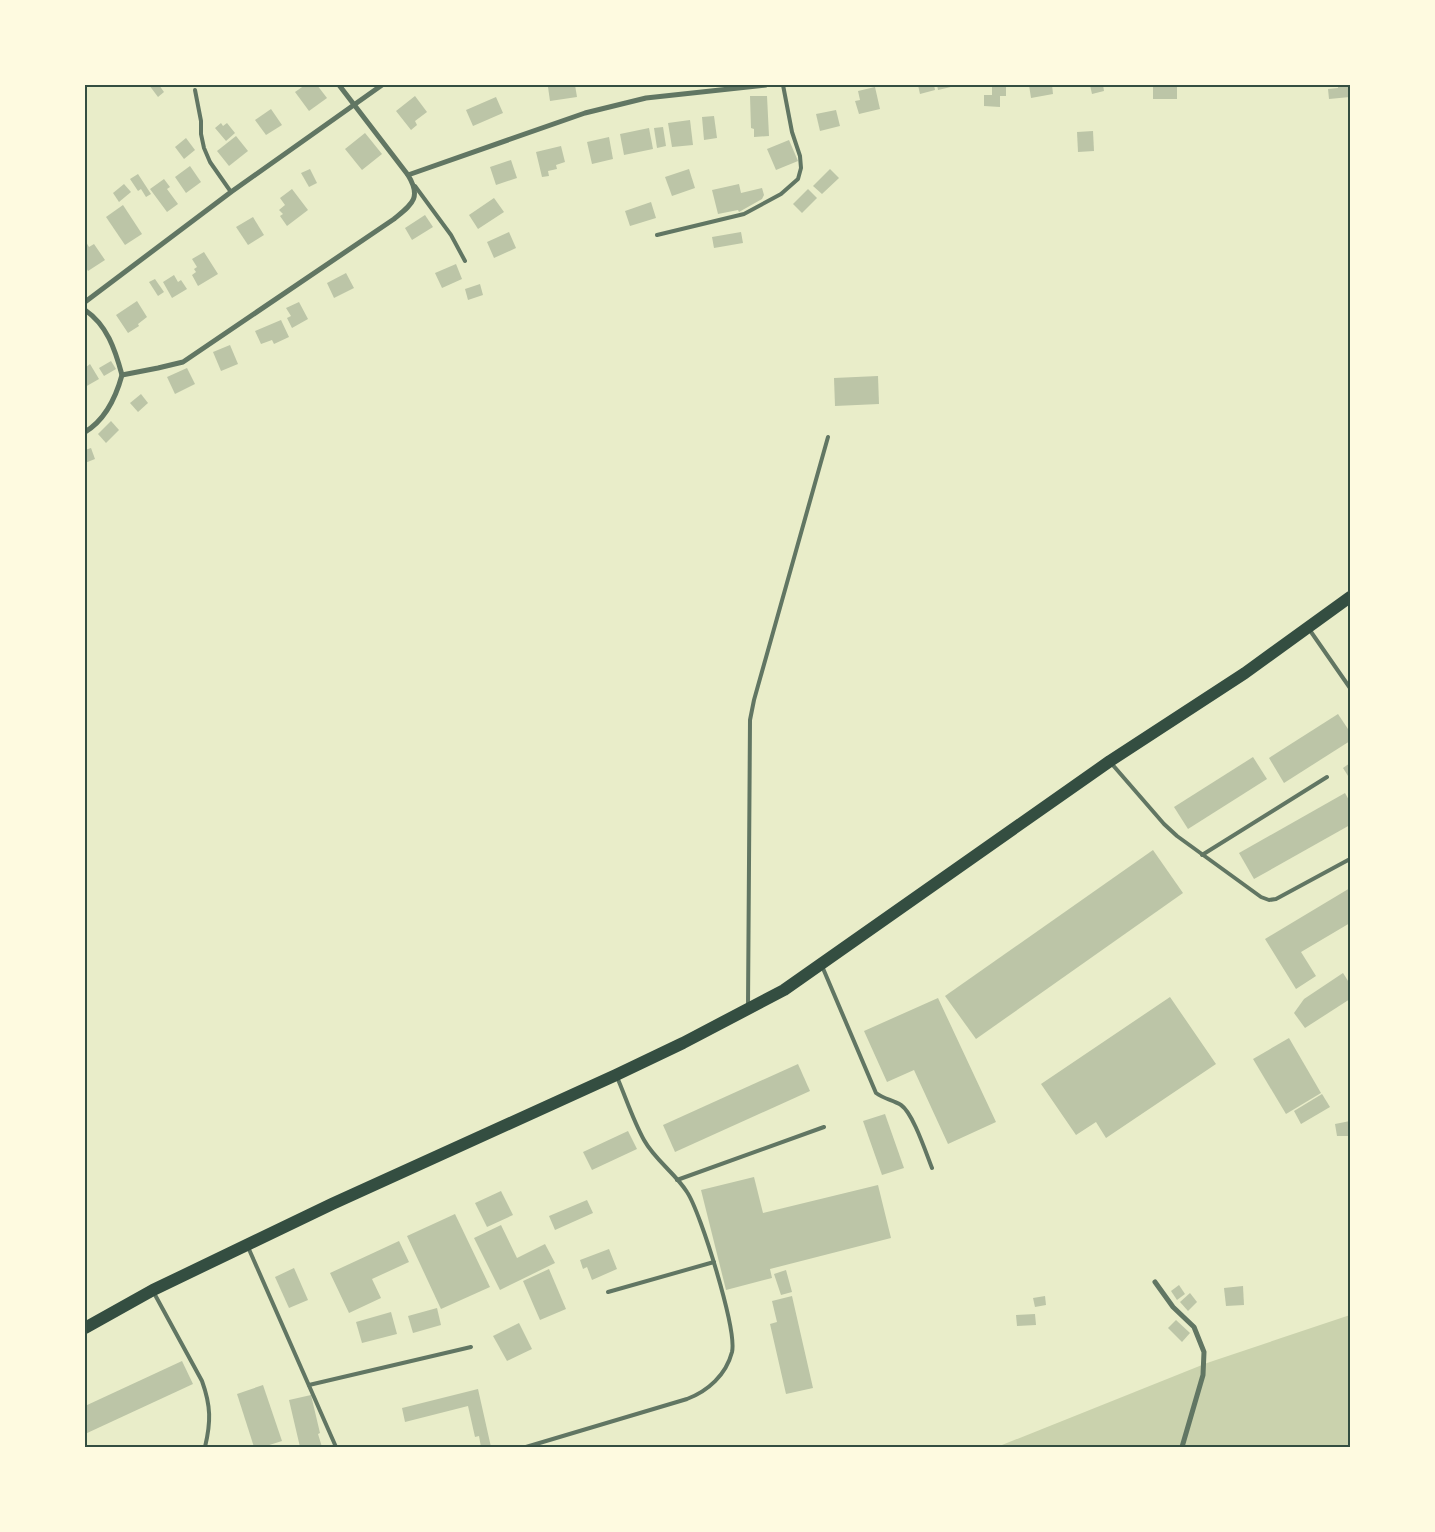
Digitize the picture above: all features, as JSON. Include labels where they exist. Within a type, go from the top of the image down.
[{"type":"main road","points":[[85,1328],[153,1290],[332,1204],[616,1075],[683,1043],[784,990],[1110,761],[1244,673],[1350,597]]},
{"type":"street","points":[[122,375],[183,362],[408,208],[416,193],[408,175],[339,85]]},
{"type":"street","points":[[85,302],[231,192],[382,85]]},
{"type":"street","points":[[408,175],[585,112],[646,98],[766,85]]},
{"type":"street","points":[[85,310],[98,320],[105,329],[117,357],[122,375],[106,411],[85,432]]},
{"type":"street","points":[[1155,1282],[1173,1307],[1194,1327],[1204,1352],[1203,1375],[1182,1447]]},
{"type":"lane","points":[[657,235],[744,214],[781,194],[798,179],[801,168],[800,156],[792,132],[783,85]]},
{"type":"lane","points":[[195,90],[204,148],[210,162],[231,192]]},
{"type":"lane","points":[[414,186],[451,236],[464,261]]},
{"type":"lane","points":[[748,1008],[750,720],[828,437]]},
{"type":"lane","points":[[1308,627],[1350,688]]},
{"type":"lane","points":[[1110,761],[1164,824],[1202,855],[1261,897],[1269,900],[1276,899],[1350,858]]},
{"type":"lane","points":[[1202,855],[1327,777]]},
{"type":"lane","points":[[821,964],[876,1093],[883,1098],[900,1104],[906,1110],[932,1168]]},
{"type":"lane","points":[[526,1447],[702,1393],[715,1383],[726,1366],[732,1351],[733,1335],[714,1262],[693,1204],[688,1193],[654,1156],[643,1139],[616,1075]]},
{"type":"lane","points":[[677,1180],[824,1127]]},
{"type":"lane","points":[[247,1245],[336,1447]]},
{"type":"lane","points":[[608,1292],[714,1262]]},
{"type":"lane","points":[[153,1290],[208,1396],[210,1415],[205,1447]]},
{"type":"lane","points":[[309,1385],[471,1348]]},
{"type":"green space","points":[[1350,1315],[1350,1447],[997,1447],[1207,1363]]},
{"type":"building","points":[[149,85],[159,85],[164,92],[158,97]]},
{"type":"building","points":[[305,85],[317,85],[327,98],[309,111],[295,92]]},
{"type":"building","points":[[575,85],[577,97],[550,101],[548,87]]},
{"type":"building","points":[[918,85],[934,85],[935,90],[920,94]]},
{"type":"building","points":[[937,85],[955,85],[955,86],[938,90]]},
{"type":"building","points":[[992,85],[1006,85],[1006,96],[1000,96],[1000,107],[984,106],[984,95],[992,95]]},
{"type":"building","points":[[1029,85],[1052,85],[1053,94],[1031,98]]},
{"type":"building","points":[[1090,85],[1103,85],[1104,91],[1092,94]]},
{"type":"building","points":[[1153,85],[1177,85],[1177,99],[1153,99]]},
{"type":"building","points":[[1338,85],[1350,85],[1350,97],[1329,99],[1328,89],[1338,88]]},
{"type":"building","points":[[875,87],[880,109],[859,114],[855,101],[860,100],[858,91]]},
{"type":"building","points":[[415,96],[427,112],[415,121],[417,125],[411,130],[396,111]]},
{"type":"building","points":[[750,96],[767,96],[769,136],[754,137],[754,129],[751,128]]},
{"type":"building","points":[[496,97],[503,113],[473,126],[466,110]]},
{"type":"building","points":[[271,109],[282,125],[266,135],[255,120]]},
{"type":"building","points":[[836,110],[840,126],[820,131],[816,114]]},
{"type":"building","points":[[714,116],[717,138],[704,140],[702,117]]},
{"type":"building","points":[[690,120],[693,145],[672,147],[668,123]]},
{"type":"building","points":[[221,123],[223,126],[227,123],[235,133],[226,141],[215,128]]},
{"type":"building","points":[[663,127],[666,146],[657,148],[654,128]]},
{"type":"building","points":[[649,128],[653,149],[624,155],[620,134]]},
{"type":"building","points":[[1093,131],[1094,151],[1078,152],[1077,132]]},
{"type":"building","points":[[365,133],[382,154],[362,170],[345,149]]},
{"type":"building","points":[[236,136],[248,151],[229,166],[217,151]]},
{"type":"building","points":[[609,137],[613,159],[592,164],[587,142]]},
{"type":"building","points":[[186,138],[195,150],[184,159],[175,147]]},
{"type":"building","points":[[789,140],[798,161],[776,170],[767,149]]},
{"type":"building","points":[[561,146],[565,162],[556,165],[557,169],[548,171],[549,176],[542,177],[536,152]]},
{"type":"building","points":[[511,160],[517,178],[496,185],[490,167]]},
{"type":"building","points":[[190,166],[201,182],[186,193],[175,177]]},
{"type":"building","points":[[310,169],[317,183],[309,187],[301,173]]},
{"type":"building","points":[[689,169],[695,188],[672,196],[665,177]]},
{"type":"building","points":[[830,169],[839,178],[822,194],[813,186]]},
{"type":"building","points":[[138,174],[151,194],[146,197],[141,189],[138,191],[130,179]]},
{"type":"building","points":[[164,179],[170,187],[167,189],[178,204],[167,212],[150,189]]},
{"type":"building","points":[[124,184],[131,192],[119,202],[113,193]]},
{"type":"building","points":[[739,184],[741,193],[762,188],[764,195],[762,199],[739,212],[738,210],[718,214],[712,190]]},
{"type":"building","points":[[292,189],[308,210],[287,226],[280,216],[283,214],[279,210],[285,205],[280,198]]},
{"type":"building","points":[[808,189],[817,198],[802,213],[793,204]]},
{"type":"building","points":[[494,198],[504,212],[478,229],[469,215]]},
{"type":"building","points":[[651,202],[656,218],[630,226],[625,211]]},
{"type":"building","points":[[123,205],[142,234],[125,245],[106,217]]},
{"type":"building","points":[[425,215],[433,227],[412,240],[405,228]]},
{"type":"building","points":[[253,217],[264,235],[248,245],[236,227]]},
{"type":"building","points":[[509,232],[516,248],[494,258],[487,242]]},
{"type":"building","points":[[741,232],[743,243],[714,248],[712,237]]},
{"type":"building","points":[[86,242],[89,247],[94,244],[105,260],[88,271],[85,266]]},
{"type":"building","points":[[204,252],[218,274],[198,286],[192,275],[196,272],[194,269],[197,267],[192,259]]},
{"type":"building","points":[[456,264],[462,279],[442,288],[435,273]]},
{"type":"building","points":[[346,273],[354,288],[334,298],[327,283]]},
{"type":"building","points":[[174,275],[178,282],[181,280],[187,289],[172,298],[163,282]]},
{"type":"building","points":[[155,279],[164,292],[158,296],[149,282]]},
{"type":"building","points":[[480,284],[483,295],[468,300],[465,289]]},
{"type":"building","points":[[137,301],[147,317],[138,324],[139,326],[128,333],[116,315]]},
{"type":"building","points":[[299,302],[308,319],[292,328],[287,318],[291,316],[286,308]]},
{"type":"building","points":[[281,320],[289,337],[274,344],[272,340],[261,344],[255,331]]},
{"type":"building","points":[[230,345],[238,364],[221,371],[213,352]]},
{"type":"building","points":[[111,361],[116,369],[104,376],[99,368]]},
{"type":"building","points":[[90,364],[99,379],[85,387],[85,368]]},
{"type":"building","points":[[187,368],[195,384],[175,394],[167,377]]},
{"type":"building","points":[[878,376],[879,404],[835,406],[834,378]]},
{"type":"building","points":[[141,394],[148,403],[138,412],[130,403]]},
{"type":"building","points":[[111,421],[119,430],[106,443],[98,434]]},
{"type":"building","points":[[91,448],[95,459],[85,463],[85,450]]},
{"type":"building","points":[[1338,714],[1350,732],[1350,741],[1284,783],[1269,758]]},
{"type":"building","points":[[1253,757],[1267,779],[1188,829],[1174,807]]},
{"type":"building","points":[[1350,763],[1350,779],[1343,768]]},
{"type":"building","points":[[1345,793],[1350,802],[1350,825],[1254,879],[1239,853]]},
{"type":"building","points":[[1153,850],[1183,893],[976,1039],[945,996]]},
{"type":"building","points":[[1350,888],[1350,923],[1301,952],[1316,976],[1296,989],[1265,939]]},
{"type":"building","points":[[1343,973],[1350,984],[1350,999],[1305,1028],[1294,1013],[1304,999]]},
{"type":"building","points":[[1170,997],[1216,1064],[1106,1138],[1096,1122],[1076,1135],[1041,1084]]},
{"type":"building","points":[[938,998],[996,1122],[948,1144],[914,1070],[887,1082],[864,1031]]},
{"type":"building","points":[[1289,1038],[1321,1093],[1286,1114],[1253,1059]]},
{"type":"building","points":[[798,1064],[810,1091],[675,1152],[663,1125]]},
{"type":"building","points":[[1322,1094],[1330,1107],[1301,1124],[1294,1111]]},
{"type":"building","points":[[885,1114],[904,1168],[882,1175],[863,1121]]},
{"type":"building","points":[[1350,1121],[1350,1136],[1337,1136],[1335,1124]]},
{"type":"building","points":[[628,1131],[637,1149],[592,1170],[583,1152]]},
{"type":"building","points":[[754,1177],[763,1213],[878,1185],[891,1238],[770,1269],[772,1278],[726,1290],[701,1190]]},
{"type":"building","points":[[501,1191],[513,1215],[487,1227],[475,1203]]},
{"type":"building","points":[[587,1200],[593,1213],[555,1230],[549,1216]]},
{"type":"building","points":[[455,1214],[490,1287],[441,1309],[407,1236]]},
{"type":"building","points":[[501,1225],[517,1258],[545,1244],[555,1263],[500,1290],[474,1238]]},
{"type":"building","points":[[399,1241],[409,1262],[372,1279],[381,1298],[349,1313],[330,1273]]},
{"type":"building","points":[[609,1249],[617,1269],[592,1280],[587,1267],[583,1269],[580,1260]]},
{"type":"building","points":[[294,1268],[308,1300],[289,1308],[275,1277]]},
{"type":"building","points":[[549,1269],[566,1309],[540,1320],[523,1281]]},
{"type":"building","points":[[786,1270],[792,1292],[781,1295],[774,1274]]},
{"type":"building","points":[[1179,1285],[1185,1294],[1177,1300],[1171,1291]]},
{"type":"building","points":[[1243,1286],[1244,1305],[1226,1306],[1224,1288]]},
{"type":"building","points":[[1190,1293],[1197,1302],[1188,1311],[1180,1302]]},
{"type":"building","points":[[792,1296],[813,1388],[786,1394],[770,1324],[777,1322],[772,1301]]},
{"type":"building","points":[[1045,1296],[1046,1305],[1035,1307],[1033,1298]]},
{"type":"building","points":[[437,1308],[441,1325],[413,1333],[408,1316]]},
{"type":"building","points":[[391,1312],[397,1334],[362,1343],[356,1322]]},
{"type":"building","points":[[1035,1314],[1036,1325],[1017,1326],[1016,1315]]},
{"type":"building","points":[[1176,1320],[1190,1333],[1182,1342],[1168,1328]]},
{"type":"building","points":[[519,1323],[532,1349],[507,1361],[493,1336]]},
{"type":"building","points":[[182,1361],[193,1384],[85,1434],[85,1406]]},
{"type":"building","points":[[263,1385],[282,1441],[263,1447],[254,1447],[237,1394]]},
{"type":"building","points":[[478,1389],[491,1447],[481,1447],[479,1436],[475,1437],[468,1406],[405,1422],[402,1408]]},
{"type":"building","points":[[311,1395],[322,1447],[300,1447],[289,1400]]}]
